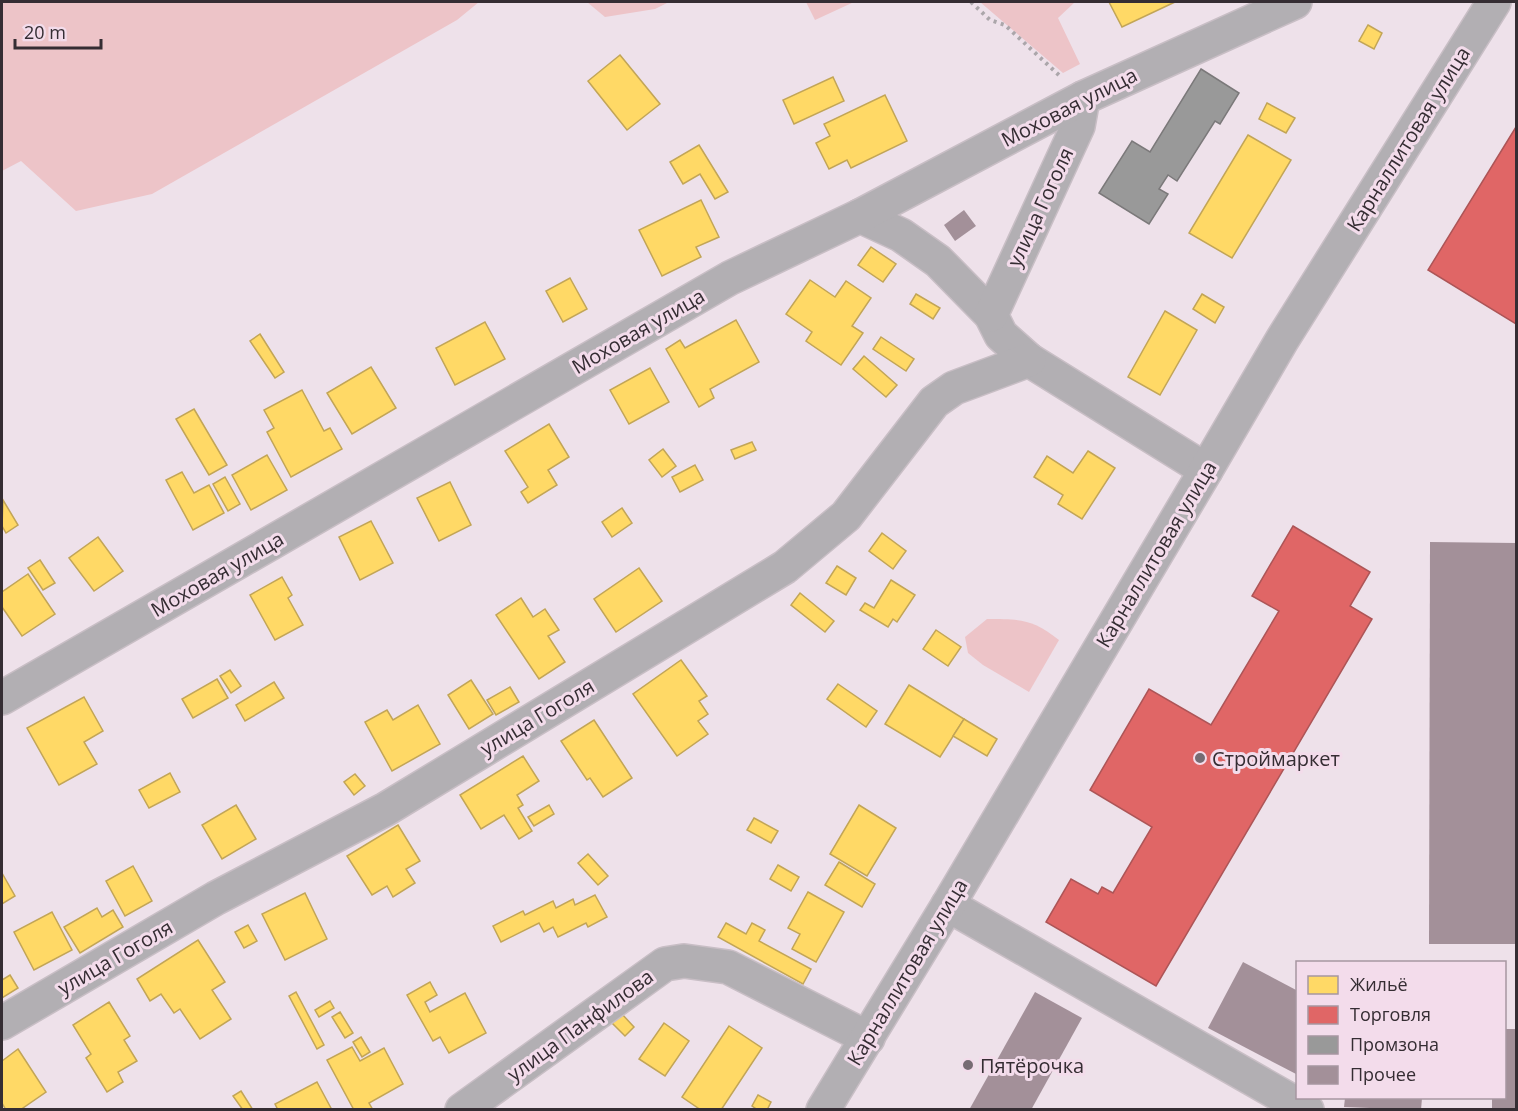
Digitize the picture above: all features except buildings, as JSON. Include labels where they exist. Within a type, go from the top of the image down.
[{"type":"street","name":"Моховая улица","points":[[2,699],[730,278],[860,216],[1083,98],[1295,2]]},
{"type":"street","name":"Карналлитовая улица","points":[[823,1110],[948,905],[1281,340],[1494,2]]},
{"type":"street","name":"улица Гоголя","points":[[991,315],[1078,126],[1083,98]]},
{"type":"street","points":[[860,216],[901,235],[938,261],[991,315],[1001,334],[1029,360],[1206,470]]},
{"type":"street","name":"улица Гоголя","points":[[2,1023],[216,898],[386,809],[785,567],[846,516],[934,402],[954,388],[1029,360]]},
{"type":"street","points":[[948,905],[1307,1110]]},
{"type":"street","name":"улица Панфилова","points":[[462,1110],[665,964],[684,961],[728,967],[868,1038]]},
{"type":"path","points":[[971,2],[990,20],[1005,25],[1083,98]]},
{"type":"shaded area","points":[[2,2],[479,2],[457,20],[152,194],[76,211],[21,161],[2,171]]},
{"type":"shaded area","points":[[587,2],[669,2],[655,9],[605,17]]},
{"type":"shaded area","points":[[806,2],[854,2],[815,20]]},
{"type":"shaded area","points":[[980,2],[1075,2],[1058,18],[1080,64],[1063,73]]},
{"type":"shaded area","points":[[987,619],[1009,619],[1033,624],[1059,640],[1029,692],[983,665],[968,653],[965,637]]},
{"type":"place","name":"Строймаркет","points":[[1200,758]]},
{"type":"place","name":"Пятёрочка","points":[[968,1065]]}]
